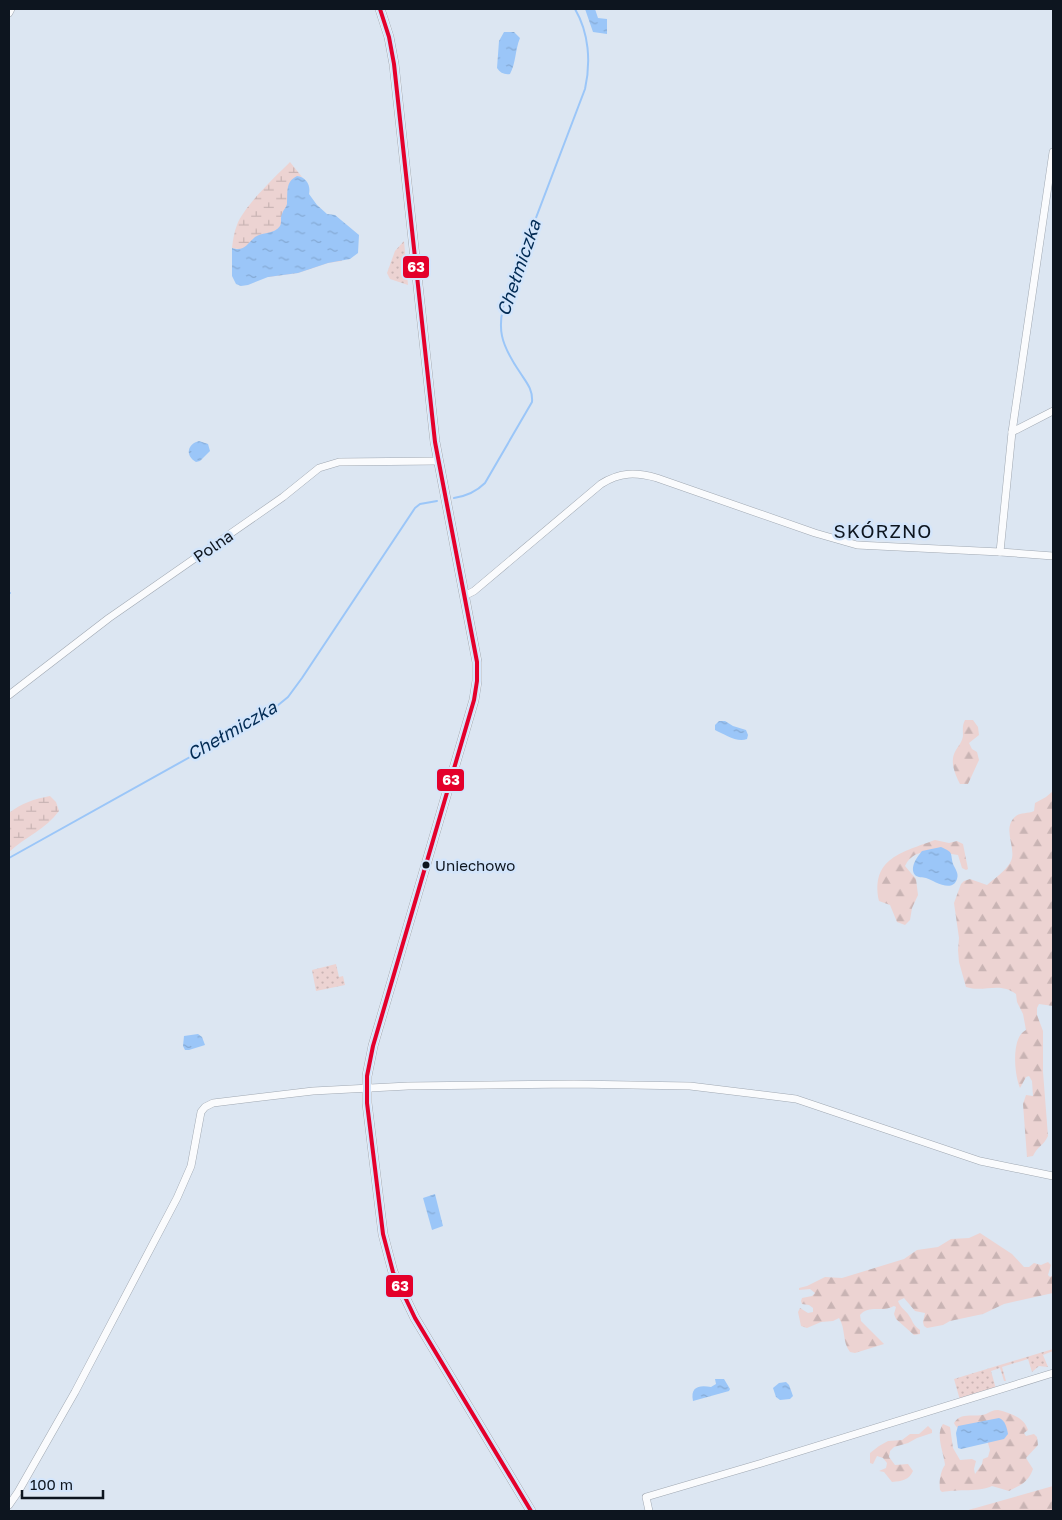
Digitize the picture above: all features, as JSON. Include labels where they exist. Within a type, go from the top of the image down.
[{"type":"main road","points":[[380,9],[389,36],[394,64],[431,414],[438,461],[477,662],[477,681],[475,695],[373,1046],[366,1088],[383,1234],[394,1276],[412,1313],[531,1511]]},
{"type":"street","points":[[9,14],[11,9]]},
{"type":"street","points":[[1000,552],[1012,432],[1053,152]]},
{"type":"street","points":[[1012,432],[1053,411]]},
{"type":"street","name":"Polna","points":[[9,695],[109,618],[282,497],[319,468],[339,462],[438,461]]},
{"type":"street","points":[[464,596],[474,592],[601,484],[628,473],[657,478],[815,533],[857,545],[1053,556]]},
{"type":"street","points":[[9,1505],[76,1392],[184,1185],[191,1166],[199,1119],[204,1108],[209,1104],[220,1101],[313,1091],[366,1088],[574,1084],[690,1086],[796,1099],[980,1161],[1053,1176]]},
{"type":"street","points":[[649,1511],[646,1496],[762,1463],[1053,1374]]},
{"type":"green space","points":[[290,162],[302,177],[297,176],[342,261],[328,263],[298,273],[268,277],[238,249],[232,248],[234,236],[237,225],[246,209]]},
{"type":"green space","points":[[404,241],[408,285],[390,279],[387,273],[395,251]]},
{"type":"green space","points":[[965,720],[973,720],[978,727],[979,735],[969,743],[972,749],[977,752],[979,760],[968,784],[960,784],[955,772],[953,759],[963,738]]},
{"type":"green space","points":[[1053,791],[1053,1006],[1039,1004],[1037,1008],[1037,1015],[1043,1031],[1043,1072],[1048,1136],[1033,1156],[1027,1157],[1023,1104],[1026,1095],[1033,1096],[1032,1081],[1029,1076],[1026,1077],[1020,1088],[1015,1065],[1018,1040],[1026,1030],[1023,1014],[1017,1002],[1016,994],[1010,990],[1004,988],[979,989],[966,987],[959,962],[959,938],[954,903],[964,881],[970,879],[987,885],[1007,867],[1012,856],[1009,832],[1012,821],[1022,813],[1034,811],[1035,803]]},
{"type":"green space","points":[[50,796],[56,802],[59,811],[42,828],[9,852],[9,813],[28,802]]},
{"type":"green space","points":[[935,840],[949,843],[957,841],[963,844],[968,869],[962,868],[958,855],[928,852],[915,855],[909,859],[905,866],[916,879],[918,895],[912,908],[910,920],[905,925],[897,922],[890,905],[879,901],[879,875],[884,866],[901,853]]},
{"type":"green space","points":[[336,964],[339,977],[343,976],[345,985],[316,991],[312,970]]},
{"type":"green space","points":[[980,1233],[1012,1254],[1024,1267],[1029,1267],[1034,1263],[1041,1265],[1048,1262],[1051,1265],[1048,1275],[1050,1277],[1053,1275],[1053,1293],[1004,1304],[983,1314],[927,1328],[923,1322],[925,1313],[915,1311],[904,1298],[898,1301],[920,1330],[920,1334],[914,1335],[896,1319],[894,1314],[896,1307],[894,1306],[885,1309],[868,1310],[860,1315],[861,1321],[884,1344],[855,1353],[850,1352],[848,1348],[839,1318],[833,1321],[821,1322],[807,1328],[801,1326],[798,1312],[800,1308],[808,1313],[813,1312],[813,1308],[809,1305],[802,1304],[802,1298],[812,1296],[815,1293],[810,1289],[799,1290],[799,1288],[825,1277],[842,1278],[904,1259],[917,1250],[938,1247],[951,1239],[969,1238]]},
{"type":"green space","points":[[1053,1349],[1053,1351],[1043,1355],[1048,1367],[1039,1366],[1032,1372],[1028,1359],[1002,1367],[1006,1381],[1004,1381],[1000,1368],[991,1371],[996,1389],[960,1400],[954,1379]]},
{"type":"green space","points":[[998,1410],[1012,1414],[1020,1419],[1028,1430],[1024,1433],[1026,1436],[1034,1434],[1037,1437],[1038,1445],[1026,1458],[1033,1469],[1029,1478],[1009,1491],[992,1486],[982,1489],[942,1492],[940,1490],[940,1480],[945,1465],[940,1433],[943,1424],[950,1427],[953,1448],[960,1460],[972,1459],[976,1461],[975,1474],[983,1459],[988,1457],[990,1450],[985,1433],[963,1431],[956,1427],[954,1423],[960,1417],[982,1415]]},
{"type":"green space","points":[[928,1426],[932,1433],[894,1447],[890,1451],[889,1457],[895,1465],[908,1464],[913,1471],[907,1478],[892,1482],[884,1472],[879,1471],[886,1468],[887,1463],[883,1458],[877,1456],[873,1464],[870,1463],[870,1453],[879,1446],[888,1441],[902,1440],[910,1434],[919,1434]]},
{"type":"green space","points":[[1053,1486],[1053,1511],[965,1511]]},
{"type":"water","points":[[585,9],[595,9],[598,18],[607,19],[607,34],[593,32]]},
{"type":"water","points":[[504,32],[514,32],[520,38],[510,74],[504,74],[497,68],[499,41]]},
{"type":"water","points":[[297,176],[307,182],[309,194],[317,205],[327,214],[335,215],[359,235],[358,253],[350,259],[328,263],[298,273],[268,277],[248,285],[241,286],[236,284],[232,276],[232,248],[240,249],[255,237],[278,229],[281,224],[282,213],[287,204],[289,184]]},
{"type":"water","points":[[199,441],[208,444],[210,451],[200,461],[196,462],[190,457],[189,450],[192,445]]},
{"type":"water","points":[[719,721],[725,721],[746,730],[747,739],[735,739],[715,730],[715,725]]},
{"type":"water","points":[[941,847],[951,853],[957,873],[955,883],[947,886],[918,877],[913,872],[915,862],[922,851]]},
{"type":"water","points":[[198,1034],[202,1037],[205,1045],[185,1050],[183,1046],[184,1036]]},
{"type":"water","points":[[435,1194],[443,1226],[432,1230],[423,1198]]},
{"type":"water","points":[[715,1379],[724,1379],[730,1389],[729,1391],[693,1401],[694,1389],[703,1386],[711,1387],[716,1384]]},
{"type":"water","points":[[786,1382],[793,1396],[790,1399],[780,1400],[776,1397],[773,1388],[779,1383]]},
{"type":"water","points":[[999,1418],[1004,1422],[1007,1429],[1008,1434],[1004,1439],[961,1449],[958,1448],[956,1433],[958,1426]]},
{"type":"waterway","name":"Chełmiczka","points":[[454,498],[471,493],[485,483],[532,402],[532,394],[529,387],[514,364],[505,345],[502,336],[501,317],[507,294],[585,89],[588,48],[580,18],[575,9]]},
{"type":"waterway","name":"Chełmiczka","points":[[9,858],[199,752],[248,722],[266,715],[288,697],[415,508],[420,504],[437,501]]},
{"type":"transit line","name":"63","points":[[380,9],[389,37],[394,64],[435,442],[477,662],[477,681],[474,700],[373,1046],[367,1076],[367,1103],[383,1234],[393,1272],[415,1318],[531,1511]]},
{"type":"place","name":"Uniechowo","points":[[426,865]]},
{"type":"district","name":"SKÓRZNO","points":[[883,531]]}]
